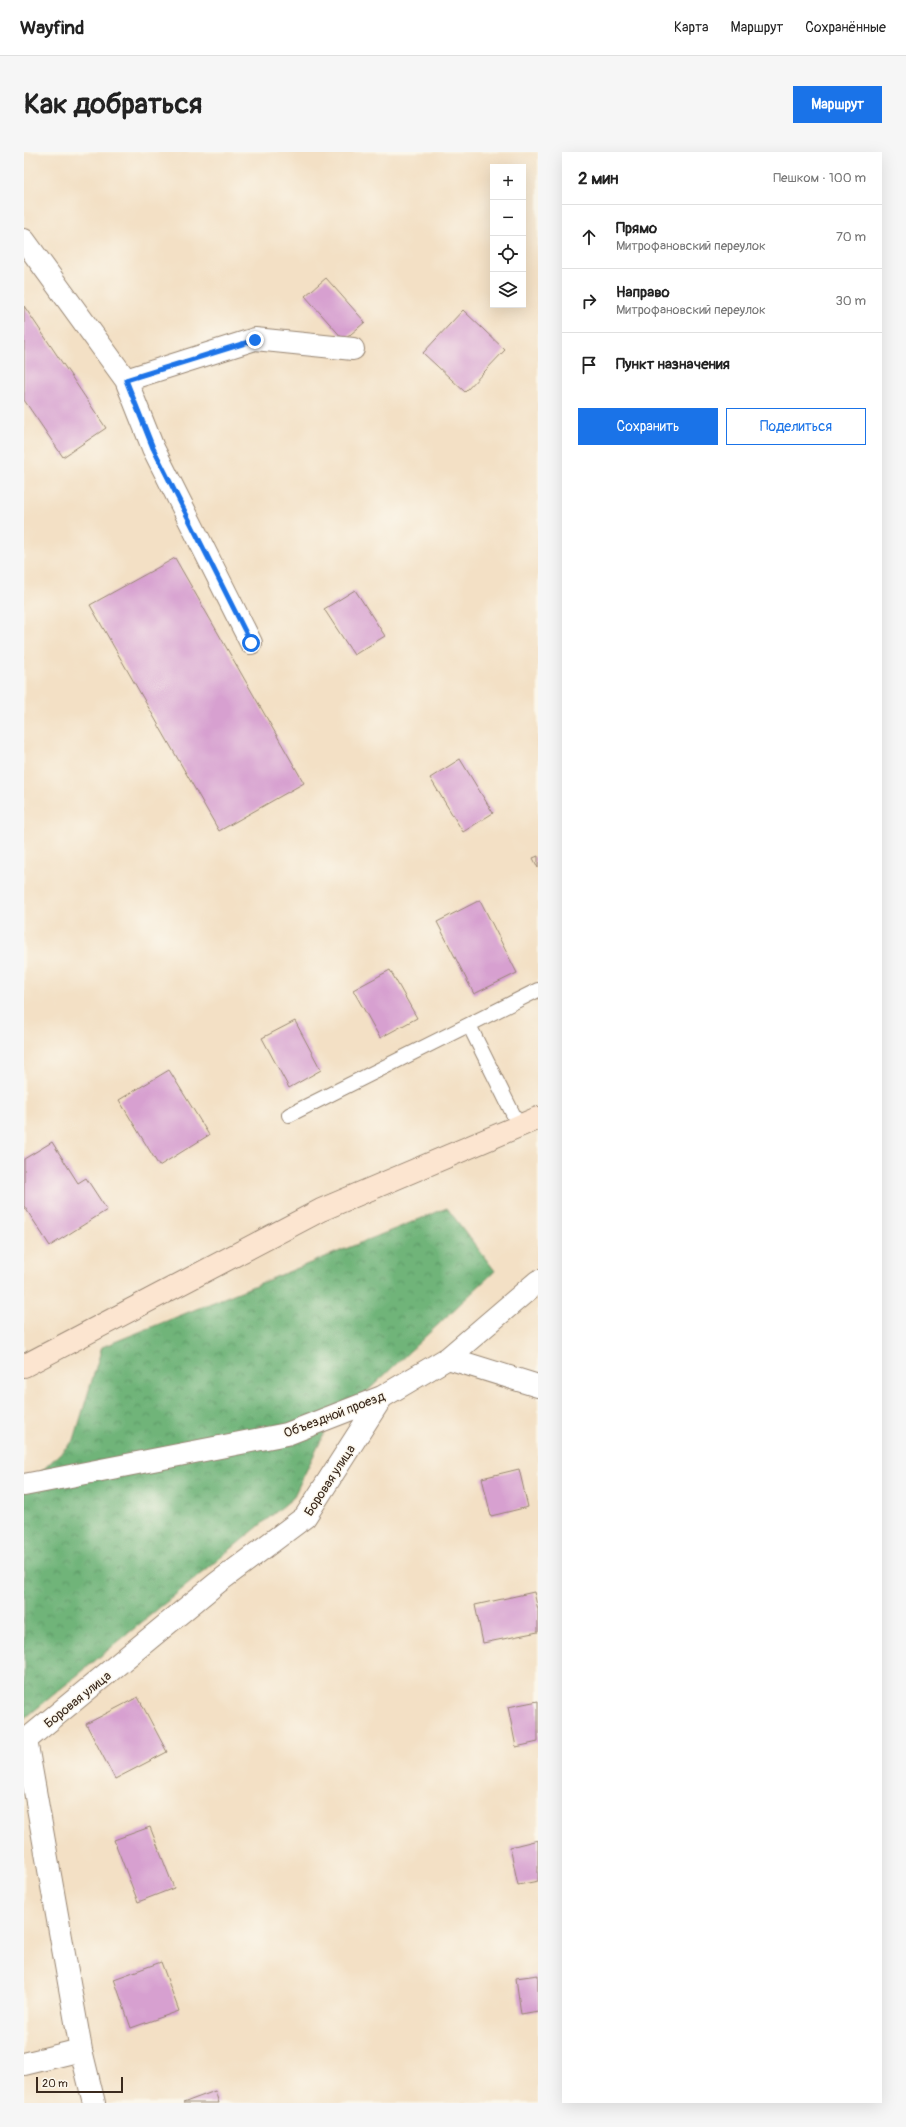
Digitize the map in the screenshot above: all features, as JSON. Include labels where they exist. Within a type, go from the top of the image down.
[{"type":"main road","points":[[24,1366],[321,1210],[529,1122]]},
{"type":"street","points":[[24,240],[126,380],[153,448],[251,643]]},
{"type":"street","points":[[126,380],[255,340],[353,349]]},
{"type":"street","name":"Объездной проезд","points":[[24,1485],[287,1434],[382,1397],[448,1358],[538,1281]]},
{"type":"street","points":[[448,1358],[538,1386]]},
{"type":"street","name":"Боровая улица","points":[[94,2103],[81,2050],[26,1740],[217,1583],[305,1517],[382,1397]]},
{"type":"street","points":[[24,2064],[81,2050]]},
{"type":"lane","points":[[290,1115],[538,990]]},
{"type":"lane","points":[[469,1025],[529,1122]]},
{"type":"green space","points":[[447,1208],[495,1271],[326,1430],[293,1498],[24,1719],[24,1488],[74,1440],[102,1347]]},
{"type":"building","points":[[326,278],[365,322],[344,340],[305,296]]},
{"type":"building","points":[[24,306],[106,428],[63,457],[24,400]]},
{"type":"building","points":[[463,310],[505,350],[465,392],[423,353]]},
{"type":"building","points":[[175,558],[304,783],[219,831],[90,605]]},
{"type":"building","points":[[355,590],[385,636],[354,655],[324,609]]},
{"type":"building","points":[[460,759],[493,813],[463,832],[430,778]]},
{"type":"building","points":[[538,856],[538,868],[533,858]]},
{"type":"building","points":[[480,900],[517,973],[474,994],[437,922]]},
{"type":"building","points":[[390,970],[417,1018],[380,1038],[353,990]]},
{"type":"building","points":[[295,1021],[321,1070],[289,1088],[262,1038]]},
{"type":"building","points":[[169,1070],[209,1135],[159,1166],[119,1100]]},
{"type":"building","points":[[52,1142],[78,1183],[86,1178],[107,1210],[50,1246],[24,1206],[24,1159]]},
{"type":"building","points":[[519,1469],[528,1507],[491,1516],[482,1478]]},
{"type":"building","points":[[534,1592],[538,1610],[538,1632],[483,1643],[475,1605]]},
{"type":"building","points":[[138,1697],[167,1752],[115,1779],[86,1724]]},
{"type":"building","points":[[538,1701],[538,1742],[516,1747],[508,1707]]},
{"type":"building","points":[[150,1827],[174,1888],[138,1902],[114,1840]]},
{"type":"building","points":[[538,1840],[538,1881],[518,1885],[510,1847]]},
{"type":"building","points":[[161,1962],[179,2011],[131,2028],[114,1979]]},
{"type":"building","points":[[538,1975],[538,2011],[521,2014],[516,1978]]},
{"type":"building","points":[[215,2091],[219,2103],[183,2103]]},
{"type":"route","points":[[251,643],[153,448],[126,380],[255,340]]}]
